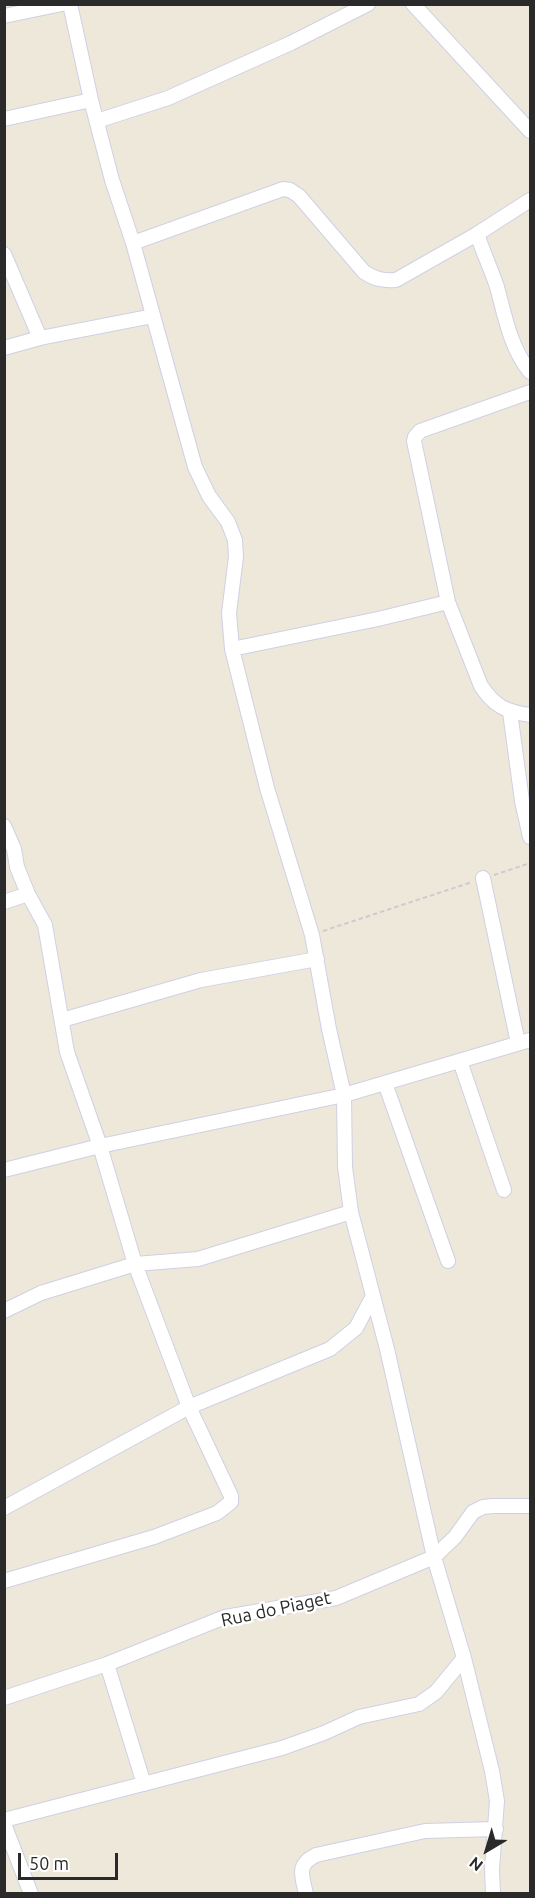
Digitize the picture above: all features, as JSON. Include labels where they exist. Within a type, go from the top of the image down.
[{"type":"street","points":[[4,16],[62,4]]},
{"type":"street","points":[[70,4],[91,100],[112,180],[133,243],[195,467],[209,496],[228,522],[235,540],[236,557],[228,613],[232,649],[267,788],[312,935],[344,1095],[345,1167],[351,1212],[434,1557],[464,1658],[492,1771],[497,1801],[492,1869],[493,1893]]},
{"type":"street","points":[[97,121],[168,98],[368,4]]},
{"type":"street","points":[[413,4],[531,131]]},
{"type":"street","points":[[4,119],[91,100]]},
{"type":"street","points":[[133,243],[283,189],[290,190],[299,196],[364,272],[375,279],[396,280],[531,200]]},
{"type":"street","points":[[477,234],[496,285],[508,329],[517,352],[531,372]]},
{"type":"street","points":[[4,254],[39,338]]},
{"type":"street","points":[[4,348],[39,338],[153,316]]},
{"type":"street","points":[[531,392],[420,431],[415,437],[448,603],[482,686],[488,696],[510,712],[531,715]]},
{"type":"street","points":[[232,649],[448,603]]},
{"type":"street","points":[[510,712],[522,801],[531,837]]},
{"type":"street","points":[[4,826],[15,849],[17,867],[28,894],[45,925],[67,1052],[100,1146],[135,1264],[189,1407],[231,1496],[231,1502],[217,1513],[136,1543],[4,1581]]},
{"type":"street","points":[[4,1170],[100,1146],[344,1095],[525,1042],[483,878]]},
{"type":"street","points":[[4,902],[28,894]]},
{"type":"street","points":[[62,1020],[201,980],[317,959]]},
{"type":"street","points":[[460,1061],[504,1190]]},
{"type":"street","points":[[385,1083],[448,1261]]},
{"type":"street","points":[[4,1311],[41,1293],[135,1264],[198,1259],[351,1212]]},
{"type":"street","points":[[4,1508],[189,1407],[330,1349],[356,1328],[373,1296]]},
{"type":"street","name":"Rua do Piaget","points":[[4,1698],[107,1664],[225,1617],[336,1598],[434,1557],[455,1537],[473,1512],[483,1507],[531,1506]]},
{"type":"street","points":[[31,1893],[4,1822],[282,1748],[324,1733],[359,1716],[418,1704],[436,1692],[464,1658]]},
{"type":"street","points":[[107,1664],[144,1784]]},
{"type":"street","points":[[306,1893],[302,1874],[303,1866],[308,1859],[316,1855],[425,1831],[496,1830]]},
{"type":"path","points":[[312,935],[531,862]]}]
